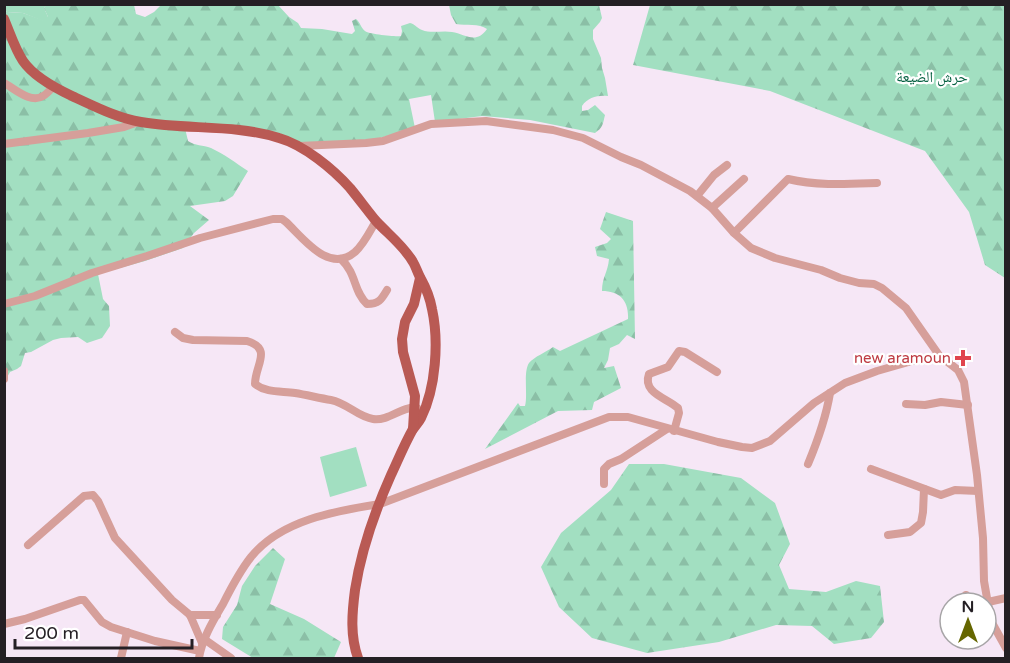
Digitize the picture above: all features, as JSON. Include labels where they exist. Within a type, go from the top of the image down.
[{"type":"main road","points":[[4,19],[23,61],[30,70],[54,86],[91,105],[139,122],[255,133],[281,138],[299,146],[317,158],[348,186],[376,221],[409,255],[414,264],[432,307],[435,359],[429,398],[420,408],[413,430],[391,476],[373,521],[358,572],[352,625],[358,658]]},
{"type":"main road","points":[[420,278],[414,304],[405,322],[402,339],[403,352],[420,408]]},
{"type":"main road","points":[[415,396],[429,398]]},
{"type":"street","points":[[4,82],[24,96],[33,99],[41,98],[54,86]]},
{"type":"street","points":[[299,146],[383,141],[431,124],[479,121],[554,130],[583,138],[657,173],[697,196],[712,207],[734,233],[751,248],[775,258],[821,270],[850,281],[874,284],[882,288],[906,309],[941,358],[958,370],[964,382],[983,538],[986,591]]},
{"type":"street","points":[[4,144],[111,130],[139,122]]},
{"type":"street","points":[[697,196],[714,175],[727,165]]},
{"type":"street","points":[[734,233],[788,178],[832,184],[877,183]]},
{"type":"street","points":[[712,207],[744,179]]},
{"type":"street","points":[[4,304],[35,296],[92,273],[200,238],[278,219],[286,222],[321,254],[341,259],[354,253],[376,221]]},
{"type":"street","points":[[341,259],[349,268],[362,300],[367,304],[380,301],[387,290]]},
{"type":"street","points":[[175,332],[183,338],[193,340],[247,340],[259,346],[261,359],[255,376],[255,384],[260,388],[335,401],[374,419],[386,418],[402,410],[420,408]]},
{"type":"street","points":[[604,484],[604,469],[609,464],[671,430],[679,413],[678,408],[650,388],[648,382],[650,374],[668,367],[679,351],[685,352],[717,372]]},
{"type":"street","points":[[202,648],[217,615],[249,559],[274,537],[301,522],[347,509],[380,504],[609,417],[628,417],[671,430],[752,448],[770,441],[799,416],[845,383],[919,359],[941,358]]},
{"type":"street","points":[[4,370],[4,379]]},
{"type":"street","points":[[807,464],[820,436],[830,393]]},
{"type":"street","points":[[906,404],[968,405]]},
{"type":"street","points":[[871,469],[941,495],[955,490],[978,491]]},
{"type":"street","points":[[888,535],[910,532],[921,523],[924,489]]},
{"type":"street","points":[[28,545],[84,496],[93,495],[118,543],[172,600],[190,615],[202,648]]},
{"type":"street","points":[[4,624],[84,600],[102,622],[111,627],[170,645],[202,648],[231,658]]},
{"type":"street","points":[[190,615],[217,615]]},
{"type":"street","points":[[121,658],[127,632]]},
{"type":"green space","points":[[4,5],[46,5],[44,8],[48,23],[23,13],[7,12]]},
{"type":"green space","points":[[46,5],[134,5],[136,14],[145,17],[161,5],[278,5],[301,28],[352,34],[355,31],[352,21],[356,19],[365,31],[376,34],[401,36],[401,26],[410,23],[426,31],[457,33],[475,38],[487,29],[476,25],[456,24],[449,5],[599,5],[602,18],[593,30],[593,39],[601,58],[608,96],[597,96],[590,99],[582,106],[582,111],[595,105],[605,115],[601,127],[595,133],[530,120],[482,116],[435,122],[431,95],[409,99],[415,128],[366,142],[304,144],[282,137],[185,128],[188,141],[216,150],[248,171],[233,196],[225,201],[190,206],[209,220],[194,233],[183,248],[98,274],[103,299],[109,306],[110,326],[102,338],[87,343],[78,337],[53,340],[25,353],[21,366],[10,372],[5,381],[4,11],[23,13],[48,22],[44,8]]},
{"type":"green space","name":"حرش الضيعة","points":[[650,5],[1005,5],[1005,278],[985,265],[969,212],[925,151],[770,91],[633,65]]},
{"type":"green space","points":[[606,212],[633,221],[635,339],[627,335],[619,344],[610,348],[604,368],[614,366],[621,388],[594,402],[592,410],[558,411],[485,449],[518,403],[520,406],[525,406],[526,372],[531,361],[553,347],[560,351],[628,319],[627,307],[622,298],[614,293],[602,291],[609,259],[597,256],[595,247],[611,239],[600,229]]},
{"type":"green space","points":[[356,447],[367,486],[330,497],[320,457]]},
{"type":"green space","points":[[629,464],[664,464],[741,478],[775,503],[790,544],[779,565],[789,589],[826,592],[856,581],[880,586],[884,622],[871,638],[834,644],[812,626],[776,625],[719,642],[647,653],[592,638],[559,607],[541,567],[561,533],[611,490]]},
{"type":"green space","points":[[273,548],[285,559],[270,604],[304,619],[341,642],[334,658],[253,658],[222,639],[223,627],[237,605],[242,586],[255,566]]},
{"type":"place","name":"new aramoun","points":[[963,358]]}]
